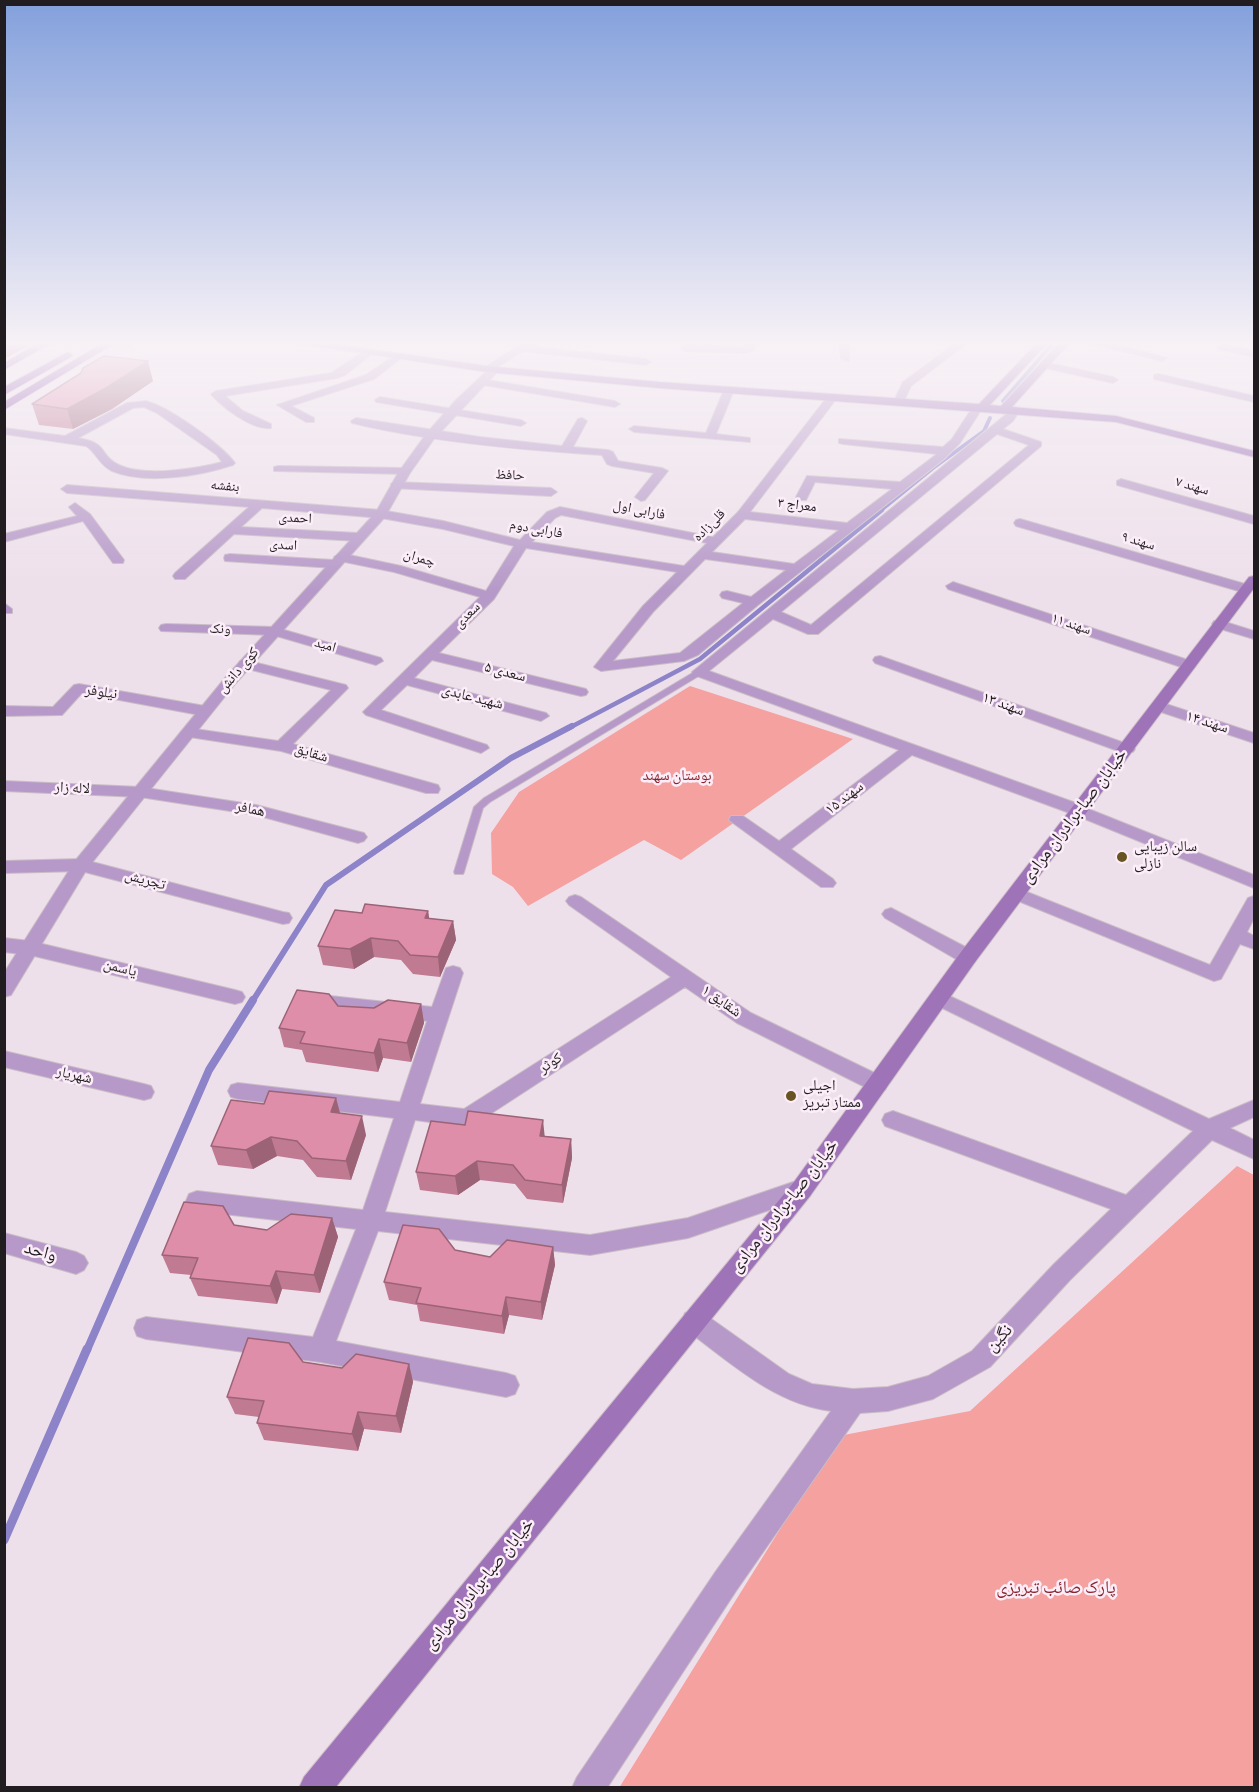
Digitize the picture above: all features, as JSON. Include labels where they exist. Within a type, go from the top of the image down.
[{"type":"main road","points":[[1134,424],[1254,454]]},
{"type":"main road","name":"خیابان صبا-برادران مرادی","points":[[315,1788],[802,1189],[968,957],[1160,707],[1219,624],[1251,584]]},
{"type":"street","points":[[8,434],[27,424]]},
{"type":"street","points":[[68,440],[97,424]]},
{"type":"street","points":[[8,434],[68,440],[95,446],[99,449],[99,457],[105,464],[129,471],[176,474],[229,463],[221,453],[179,424]]},
{"type":"street","points":[[262,424],[267,426]]},
{"type":"street","points":[[366,424],[565,450],[604,452],[609,454],[611,462],[616,464],[662,471],[641,497]]},
{"type":"street","name":"کوی دانش","points":[[4,990],[81,865],[245,664],[381,514],[404,471],[440,424]]},
{"type":"street","points":[[565,450],[580,424]]},
{"type":"street","points":[[710,436],[715,424]]},
{"type":"street","name":"قلی‌زاده","points":[[753,602],[684,657],[601,668],[648,609],[742,515],[812,424]]},
{"type":"street","points":[[727,595],[753,602],[946,451],[968,424]]},
{"type":"street","points":[[699,672],[1003,424]]},
{"type":"street","points":[[634,429],[746,440]]},
{"type":"street","points":[[771,613],[813,631],[1037,444],[994,430]]},
{"type":"street","points":[[843,441],[946,451]]},
{"type":"street","points":[[278,469],[404,471]]},
{"type":"street","points":[[802,497],[811,478],[903,486]]},
{"type":"street","name":"سهند ۷","points":[[1121,483],[1254,520]]},
{"type":"street","name":"حافظ","points":[[395,486],[551,492]]},
{"type":"street","name":"بنفشه","points":[[67,489],[381,514]]},
{"type":"street","points":[[180,576],[258,504]]},
{"type":"street","points":[[75,507],[86,517],[118,560]]},
{"type":"street","name":"فارابی اول","points":[[556,513],[560,511],[716,541]]},
{"type":"street","name":"سعدی","points":[[481,748],[371,712],[489,596],[523,544],[556,513]]},
{"type":"street","name":"فارابی دوم","points":[[381,514],[443,525],[523,544],[687,570]]},
{"type":"street","name":"معراج ۳","points":[[742,515],[849,527]]},
{"type":"street","points":[[4,538],[86,517]]},
{"type":"street","name":"سهند ۹","points":[[1020,523],[1251,584]]},
{"type":"street","name":"احمدی","points":[[230,530],[358,537]]},
{"type":"street","points":[[702,555],[797,568]]},
{"type":"street","name":"اسدی","points":[[230,558],[337,561]]},
{"type":"street","name":"چمران","points":[[337,561],[402,569],[489,596]]},
{"type":"street","name":"سهند ۱۱","points":[[953,586],[1189,665]]},
{"type":"street","points":[[1219,624],[1254,635]]},
{"type":"street","name":"ونک","points":[[166,628],[274,631]]},
{"type":"street","name":"امید","points":[[274,631],[376,661]]},
{"type":"street","name":"سعدی ۵","points":[[429,655],[581,692]]},
{"type":"street","name":"سهند ۱۳","points":[[880,660],[1127,749]]},
{"type":"street","points":[[245,664],[341,688],[282,746]]},
{"type":"street","points":[[699,672],[1081,811],[1254,882]]},
{"type":"street","name":"شهید عابدی","points":[[404,680],[541,716]]},
{"type":"street","name":"نیلوفر","points":[[4,711],[57,712],[79,688],[205,711]]},
{"type":"street","name":"سهند ۱۴","points":[[1160,707],[1254,738]]},
{"type":"street","name":"شقایق","points":[[188,733],[282,746],[432,789]]},
{"type":"street","name":"سهند ۱۵","points":[[780,849],[910,749]]},
{"type":"street","name":"لاله زار","points":[[4,786],[140,792]]},
{"type":"street","name":"همافر","points":[[140,792],[256,810],[358,837]]},
{"type":"street","points":[[736,820],[827,883]]},
{"type":"street","name":"تجریش","points":[[4,867],[81,865],[283,918]]},
{"type":"street","points":[[1017,894],[1214,974],[1254,902]]},
{"type":"street","name":"شقایق ۱","points":[[574,901],[744,1018],[878,1084]]},
{"type":"street","points":[[891,914],[968,957]]},
{"type":"street","points":[[1236,935],[1254,943]]},
{"type":"street","name":"یاسمن","points":[[4,945],[30,948],[235,997]]},
{"type":"street","points":[[320,1350],[371,1220],[453,973]]},
{"type":"street","name":"کوثر","points":[[238,1091],[467,1118],[685,977]]},
{"type":"street","points":[[939,998],[1254,1150]]},
{"type":"street","points":[[300,1000],[439,1015]]},
{"type":"street","name":"شهریار","points":[[4,1059],[144,1092]]},
{"type":"street","name":"نگین","points":[[694,1321],[780,1383],[812,1396],[854,1401],[888,1399],[933,1387],[981,1359],[1062,1272],[1210,1128],[1254,1108]]},
{"type":"street","points":[[893,1120],[1130,1206]]},
{"type":"street","points":[[197,1201],[590,1245],[688,1228],[802,1189]]},
{"type":"street","name":"واحد","points":[[4,1243],[76,1263]]},
{"type":"street","points":[[146,1328],[320,1350],[506,1385]]},
{"type":"street","points":[[588,1788],[726,1581],[854,1401]]},
{"type":"lane","points":[[459,872],[479,807],[487,800],[699,672]]},
{"type":"green space","name":"بوستان سهند","points":[[690,686],[853,739],[681,860],[644,840],[528,906],[513,887],[492,874],[491,833],[519,792]]},
{"type":"green space","name":"پارک صائب تبریزی","points":[[1237,1166],[1254,1175],[1254,1787],[619,1788],[805,1489],[833,1437],[970,1411]]},
{"type":"building","points":[[365,904],[428,911],[425,918],[453,921],[438,957],[410,955],[398,941],[371,938],[350,949],[318,946],[335,910],[362,913]]},
{"type":"building","points":[[297,990],[329,994],[338,1006],[374,1008],[388,1000],[421,1004],[407,1043],[379,1039],[374,1053],[300,1043],[305,1032],[279,1028]]},
{"type":"building","points":[[269,1091],[336,1098],[331,1112],[362,1116],[346,1161],[312,1158],[297,1141],[271,1137],[246,1150],[211,1146],[231,1100],[264,1104]]},
{"type":"building","points":[[468,1111],[543,1120],[540,1136],[571,1139],[562,1185],[525,1180],[513,1165],[477,1161],[455,1176],[416,1172],[431,1121],[465,1125]]},
{"type":"building","points":[[184,1202],[223,1206],[234,1225],[267,1230],[291,1214],[332,1218],[314,1275],[276,1271],[270,1286],[190,1278],[198,1258],[162,1255]]},
{"type":"building","points":[[403,1225],[439,1229],[455,1250],[490,1257],[507,1240],[553,1247],[541,1302],[506,1297],[502,1316],[416,1303],[421,1288],[384,1282]]},
{"type":"building","points":[[248,1338],[289,1343],[303,1362],[342,1368],[356,1354],[409,1364],[396,1416],[358,1412],[352,1434],[257,1423],[264,1401],[227,1397]]},
{"type":"waterway","points":[[880,511],[984,431],[987,424]]},
{"type":"waterway","points":[[569,728],[700,659],[882,510]]},
{"type":"waterway","points":[[252,1002],[326,885],[511,758],[572,726]]},
{"type":"waterway","points":[[87,1350],[209,1070],[253,1000]]},
{"type":"waterway","points":[[4,1540],[87,1349]]},
{"type":"place","name":"سالن زیبایی نازلی","points":[[1122,857]]},
{"type":"place","name":"اجیلی ممتاز تبریز","points":[[791,1096]]}]
